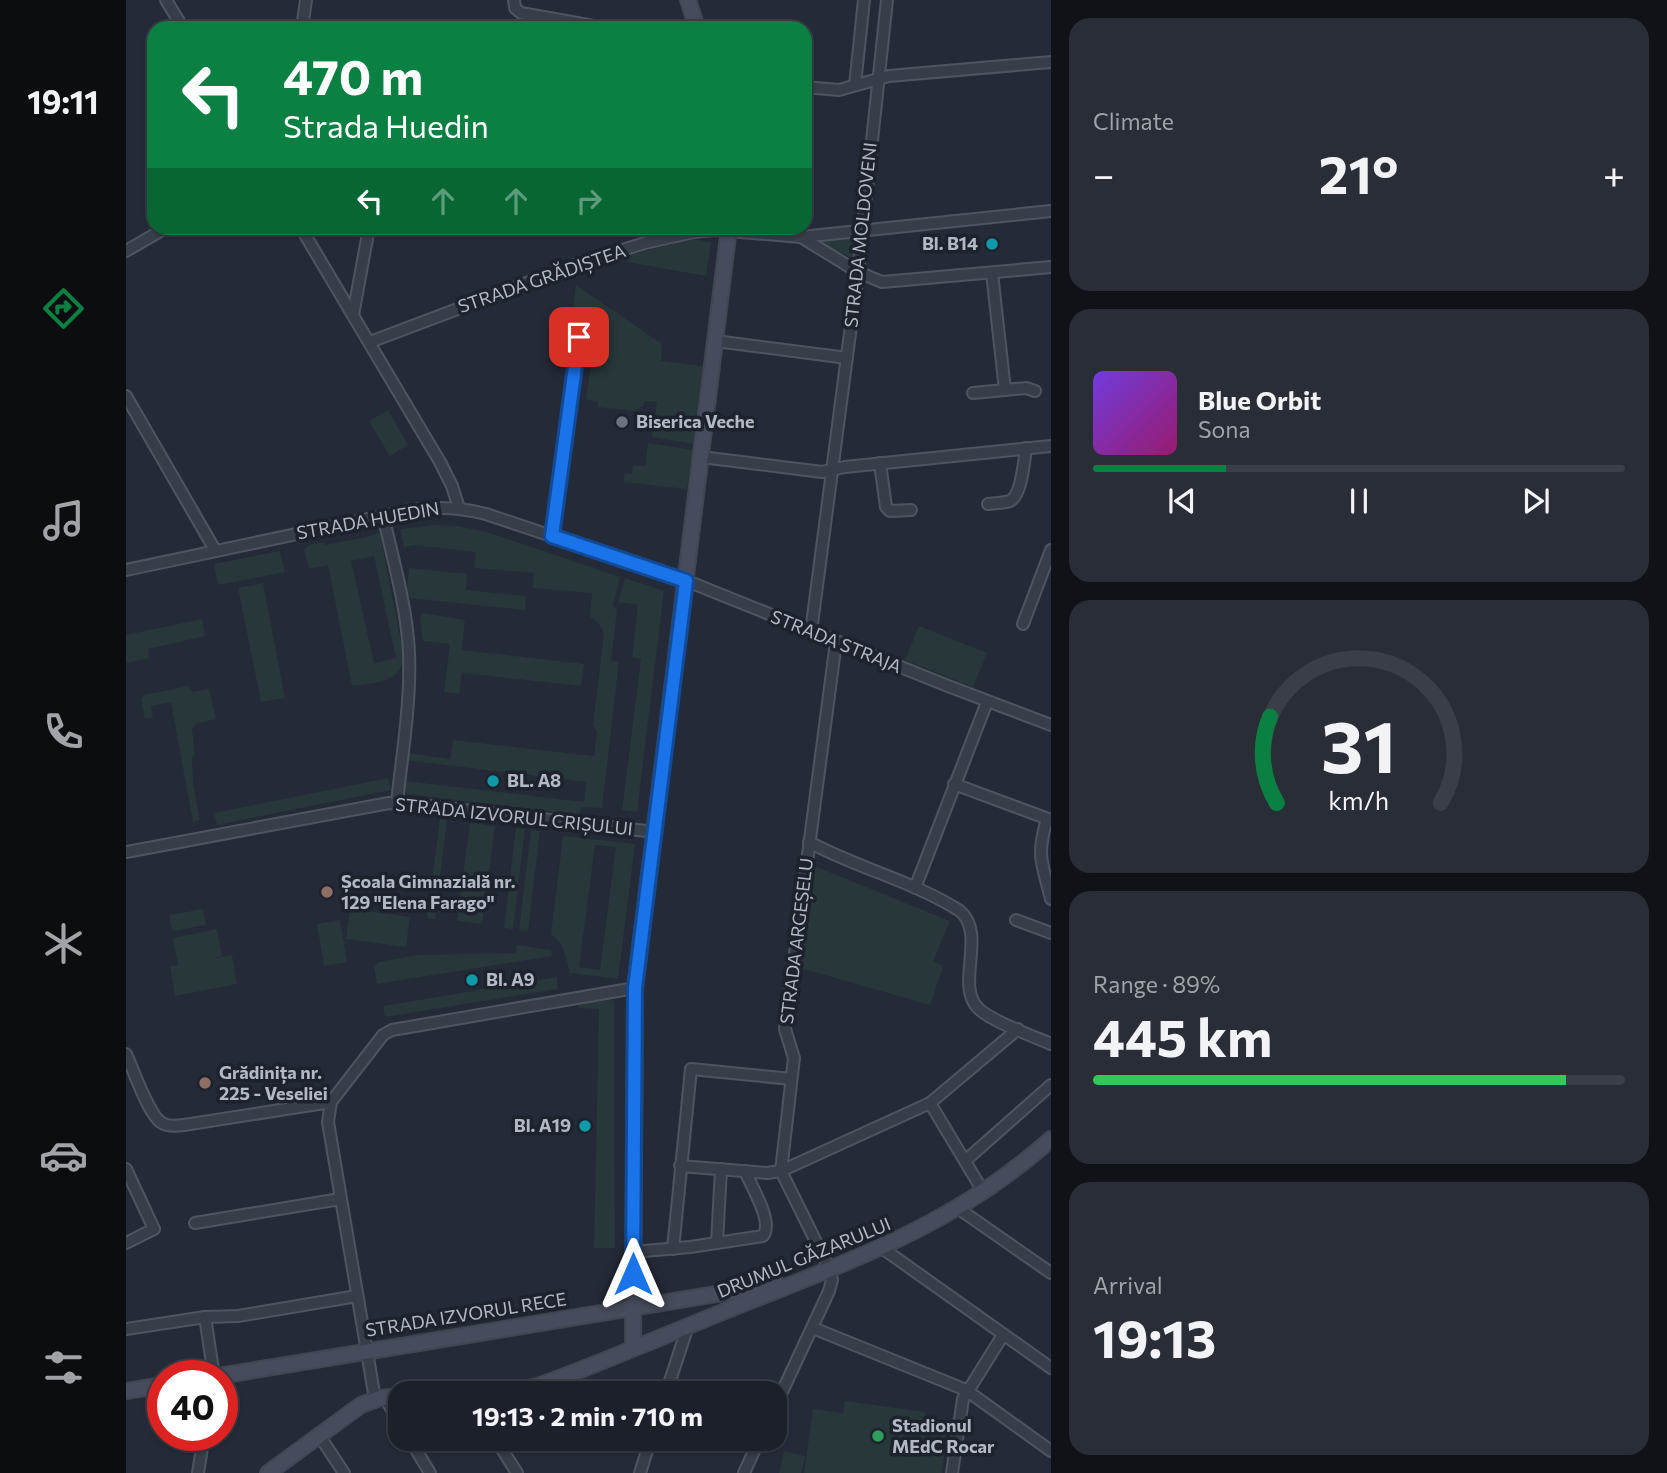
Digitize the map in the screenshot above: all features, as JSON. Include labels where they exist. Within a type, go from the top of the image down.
[{"type":"street","points":[[166,0],[179,21]]},
{"type":"street","points":[[303,21],[306,0]]},
{"type":"street","points":[[514,0],[515,8],[521,13],[565,21]]},
{"type":"street","points":[[688,0],[695,21]]},
{"type":"street","points":[[855,85],[864,0]]},
{"type":"street","name":"STRADA MOLDOVENI","points":[[811,632],[858,272],[887,0]]},
{"type":"street","points":[[812,88],[839,90],[879,78],[1051,62]]},
{"type":"street","name":"STRADA GRĂDIȘTEA","points":[[783,235],[801,237],[1051,211]]},
{"type":"street","points":[[126,251],[154,235]]},
{"type":"street","points":[[305,235],[446,473],[460,508]]},
{"type":"street","points":[[353,315],[368,235]]},
{"type":"street","name":"STRADA GRĂDIȘTEA","points":[[370,342],[597,257],[682,235]]},
{"type":"street","points":[[634,1348],[635,988],[728,235]]},
{"type":"street","name":"STRADA GRĂDIȘTEA","points":[[801,237],[858,272],[888,282],[1051,267]]},
{"type":"street","points":[[992,273],[1004,390]]},
{"type":"street","points":[[552,536],[579,337]]},
{"type":"street","points":[[715,341],[847,358]]},
{"type":"street","points":[[973,393],[1026,388],[1035,391]]},
{"type":"street","points":[[126,397],[215,550]]},
{"type":"street","points":[[701,457],[822,472],[1051,446]]},
{"type":"street","points":[[988,504],[1010,500],[1016,495],[1026,448]]},
{"type":"street","points":[[880,464],[886,508],[890,511],[911,510]]},
{"type":"street","name":"STRADA HUEDIN","points":[[126,570],[383,515],[416,509],[460,508],[486,514],[686,581]]},
{"type":"street","points":[[383,515],[406,624],[409,652],[397,803]]},
{"type":"street","points":[[1023,624],[1051,550]]},
{"type":"street","name":"STRADA STRAJA","points":[[686,581],[1051,725]]},
{"type":"street","name":"STRADA ARGEȘELU","points":[[781,1171],[794,1053],[785,1029],[836,642]]},
{"type":"street","points":[[915,888],[987,702]]},
{"type":"street","points":[[954,784],[1049,819],[1040,850],[1051,899]]},
{"type":"street","name":"STRADA IZVORUL CRIȘULUI","points":[[126,852],[397,803],[655,832]]},
{"type":"street","points":[[808,842],[915,888],[960,911],[970,925],[971,994],[978,1009],[1051,1044]]},
{"type":"street","points":[[1016,920],[1051,933]]},
{"type":"street","points":[[388,1409],[380,1398],[366,1351],[328,1122],[331,1102],[383,1035],[392,1030],[635,988]]},
{"type":"street","points":[[680,1166],[781,1171],[930,1103],[1018,1029]]},
{"type":"street","points":[[126,1054],[153,1113],[162,1124],[184,1125],[331,1102]]},
{"type":"street","points":[[673,1249],[691,1069],[792,1079]]},
{"type":"street","points":[[965,1161],[1051,1086]]},
{"type":"street","points":[[930,1103],[984,1193]]},
{"type":"street","name":"DRUMUL GĂZARULUI","points":[[552,1381],[883,1248],[984,1193],[1051,1139]]},
{"type":"street","points":[[126,1168],[155,1228],[126,1243]]},
{"type":"street","points":[[716,1243],[721,1169]]},
{"type":"street","points":[[633,1252],[760,1237],[767,1230],[767,1221],[745,1171]]},
{"type":"street","points":[[781,1171],[830,1270],[831,1286],[787,1382]]},
{"type":"street","points":[[194,1223],[340,1199]]},
{"type":"street","points":[[959,1209],[1051,1273]]},
{"type":"street","points":[[883,1248],[1051,1368]]},
{"type":"street","name":"STRADA IZVORUL RECE","points":[[238,1372],[803,1280]]},
{"type":"street","points":[[126,1329],[205,1317],[238,1316],[357,1296]]},
{"type":"street","points":[[205,1317],[213,1360]]},
{"type":"street","points":[[670,1381],[688,1326]]},
{"type":"street","points":[[813,1328],[966,1391],[1051,1451]]},
{"type":"street","points":[[952,1473],[961,1406],[966,1391],[1003,1335]]},
{"type":"street","points":[[126,1391],[147,1388]]},
{"type":"street","points":[[268,1473],[357,1407],[388,1397]]},
{"type":"street","points":[[319,1435],[344,1473]]},
{"type":"street","points":[[198,1473],[201,1451]]},
{"type":"street","points":[[417,1451],[430,1473]]},
{"type":"street","points":[[503,1451],[517,1473]]},
{"type":"street","points":[[640,1473],[647,1451]]},
{"type":"street","points":[[744,1473],[754,1451]]},
{"type":"shaded area","points":[[856,236],[853,259],[815,239]]},
{"type":"shaded area","points":[[693,239],[711,242],[706,276],[627,262],[625,259],[626,256]]},
{"type":"shaded area","points":[[576,285],[662,344],[661,361],[703,366],[693,444],[652,437],[657,402],[645,401],[643,406],[634,411],[598,407],[598,402],[586,399],[594,341],[587,325],[572,317]]},
{"type":"shaded area","points":[[388,410],[408,445],[390,456],[369,421]]},
{"type":"shaded area","points":[[648,443],[693,450],[687,489],[623,482],[625,473],[632,474],[633,465],[645,466]]},
{"type":"shaded area","points":[[434,525],[487,532],[620,577],[613,605],[617,610],[611,661],[619,662],[602,808],[581,807],[580,815],[408,794],[405,791],[406,781],[584,802],[586,782],[405,760],[407,753],[450,759],[453,740],[594,756],[597,732],[593,725],[604,633],[598,622],[590,617],[592,593],[533,588],[534,573],[474,568],[476,552],[412,545],[404,548],[400,529]]},
{"type":"shaded area","points":[[380,534],[404,657],[402,666],[392,677],[352,686],[328,565],[309,569],[304,550],[309,545],[324,542],[325,545]],"holes":[[[374,556],[396,658],[374,663],[351,561]]]},
{"type":"shaded area","points":[[280,551],[285,572],[218,585],[214,564]]},
{"type":"shaded area","points":[[409,568],[467,574],[466,590],[526,596],[525,610],[410,598],[407,588]]},
{"type":"shaded area","points":[[625,578],[664,591],[637,812],[622,810],[641,659],[632,657],[638,605],[618,602]]},
{"type":"shaded area","points":[[263,583],[285,698],[261,702],[238,588]]},
{"type":"shaded area","points":[[422,613],[465,620],[462,650],[584,664],[581,686],[462,673],[459,694],[444,692],[450,644],[423,641],[420,618]]},
{"type":"shaded area","points":[[202,619],[205,636],[148,649],[149,658],[126,663],[126,635]]},
{"type":"shaded area","points":[[919,626],[987,653],[973,687],[905,660]]},
{"type":"shaded area","points":[[188,686],[193,692],[209,689],[216,719],[197,723],[192,728],[195,754],[192,757],[193,784],[200,820],[193,822],[171,702],[151,706],[153,717],[145,719],[141,699],[144,695]]},
{"type":"shaded area","points":[[388,778],[391,790],[217,825],[214,813]]},
{"type":"shaded area","points":[[440,819],[447,820],[435,919],[427,918]]},
{"type":"shaded area","points":[[470,823],[495,826],[482,924],[457,921]]},
{"type":"shaded area","points":[[516,828],[525,829],[513,929],[504,928]]},
{"type":"shaded area","points":[[531,830],[540,831],[528,931],[519,930]]},
{"type":"shaded area","points":[[563,836],[635,844],[618,979],[570,973],[562,947],[551,934]],"holes":[[[595,845],[616,847],[600,970],[579,967]]]},
{"type":"shaded area","points":[[812,865],[950,921],[933,961],[943,966],[930,1005],[797,967]]},
{"type":"shaded area","points":[[203,909],[206,925],[172,931],[169,915]]},
{"type":"shaded area","points":[[350,909],[410,917],[406,947],[346,939]]},
{"type":"shaded area","points":[[340,920],[347,962],[324,966],[317,924]]},
{"type":"shaded area","points":[[217,929],[222,956],[211,959],[232,955],[237,984],[175,996],[170,966],[178,965],[173,938]]},
{"type":"shaded area","points":[[517,945],[551,950],[552,956],[377,984],[374,966],[379,962],[417,955],[516,953]]},
{"type":"shaded area","points":[[557,977],[558,989],[385,1017],[383,1006]]},
{"type":"shaded area","points":[[614,1000],[615,1248],[594,1248],[599,1009],[579,1008],[579,1003]]},
{"type":"shaded area","name":"Stadionul MEdC Rocar","points":[[845,1401],[925,1412],[924,1423],[948,1426],[942,1473],[804,1473],[813,1409],[843,1413]]},
{"type":"shaded area","points":[[784,1451],[805,1456],[801,1473],[779,1473]]},
{"type":"place","name":"Bl. B14","points":[[992,244]]},
{"type":"place","name":"Biserica Veche","points":[[622,422]]},
{"type":"place","name":"BL. A8","points":[[493,781]]},
{"type":"place","name":"Școala Gimnazială nr. 129 \"Elena Farago\"","points":[[327,892]]},
{"type":"place","name":"Bl. A9","points":[[472,980]]},
{"type":"place","name":"Grădinița nr. 225 - Veseliei","points":[[205,1083]]},
{"type":"place","name":"Bl. A19","points":[[585,1126]]},
{"type":"place","name":"Stadionul MEdC Rocar","points":[[878,1436]]},
{"type":"route","points":[[579,337],[552,536],[686,581],[635,988],[633,1274]]}]
